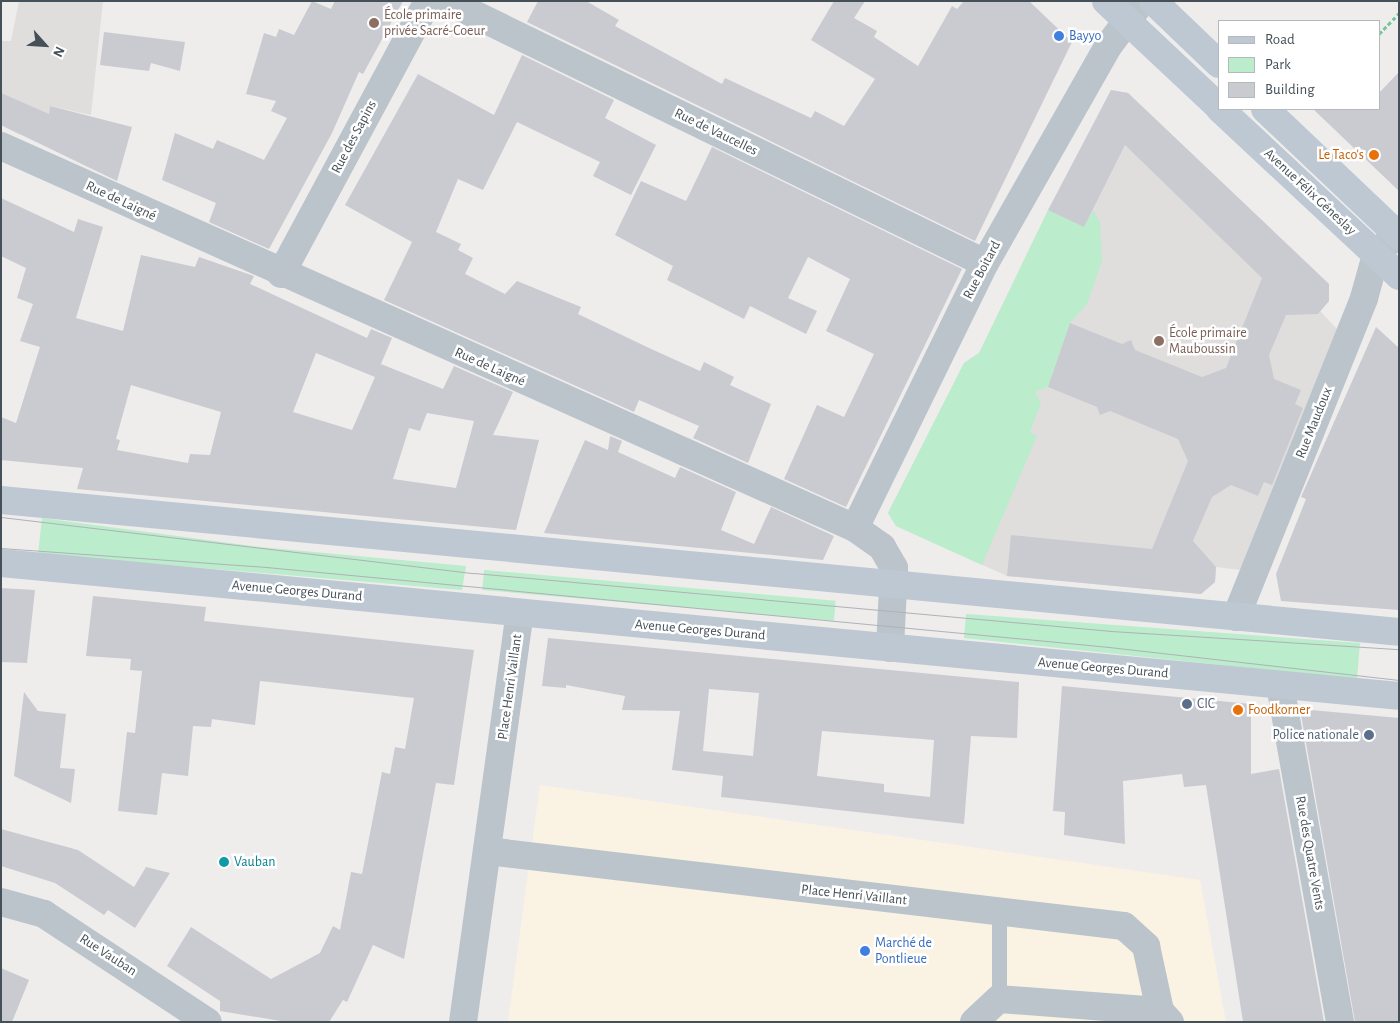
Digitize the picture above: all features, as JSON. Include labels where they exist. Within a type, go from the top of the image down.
[{"type":"main road","points":[[1153,1],[1218,63]]},
{"type":"main road","name":"Avenue Félix Géneslay","points":[[1124,7],[1218,106]]},
{"type":"main road","name":"Avenue Félix Géneslay","points":[[1222,110],[1399,276]]},
{"type":"main road","name":"Avenue Félix Géneslay","points":[[1266,110],[1398,235]]},
{"type":"main road","points":[[1,500],[1399,632]]},
{"type":"main road","name":"Avenue Georges Durand","points":[[1,563],[1399,696]]},
{"type":"street","name":"Rue des Sapins","points":[[281,274],[428,1]]},
{"type":"street","name":"Rue de Vaucelles","points":[[447,1],[985,263]]},
{"type":"street","name":"Rue Boitard","points":[[855,528],[985,263],[1124,7]]},
{"type":"street","name":"Rue de Laigné","points":[[1,146],[281,274],[855,528],[889,556],[897,585],[890,648]]},
{"type":"street","name":"Rue Maudoux","points":[[1236,617],[1364,298],[1376,255],[1398,235]]},
{"type":"street","name":"Place Henri Vaillant","points":[[463,1022],[520,613]]},
{"type":"street","name":"Rue des Quatre Vents","points":[[1280,685],[1340,1022]]},
{"type":"street","name":"Place Henri Vaillant","points":[[488,851],[1124,926],[1146,946],[1165,1016],[999,999]]},
{"type":"street","name":"Rue Vauban","points":[[1,902],[44,914],[208,1022]]},
{"type":"street","points":[[974,1022],[999,999]]},
{"type":"lane","points":[[999,911],[999,999]]},
{"type":"path","points":[[1380,33],[1399,14]]},
{"type":"shaded area","points":[[19,1],[103,1],[91,115],[50,106],[49,114],[34,109],[20,135],[1,125],[1,41],[11,41]]},
{"type":"shaded area","name":"École primaire Mauboussin","points":[[1111,90],[1128,93],[1329,284],[1329,301],[1320,311],[1337,329],[1240,570],[1216,567],[1215,582],[1201,594],[1007,576],[896,526],[888,513],[964,363],[979,353]]},
{"type":"shaded area","name":"Marché de Pontlieue","points":[[540,785],[1200,880],[1226,1022],[508,1022]]},
{"type":"green space","points":[[1048,210],[1084,227],[1093,210],[1100,222],[1102,261],[1087,304],[1070,323],[1048,387],[1035,392],[1041,403],[1030,432],[1037,436],[982,565],[896,526],[888,513],[964,363],[979,353]]},
{"type":"green space","points":[[42,518],[260,547],[466,566],[462,590],[38,554]]},
{"type":"green space","points":[[484,570],[836,601],[834,621],[482,590]]},
{"type":"green space","points":[[966,614],[1360,643],[1357,679],[964,638]]},
{"type":"building","points":[[312,1],[331,9],[335,1],[403,1],[363,74],[359,72],[332,133],[269,249],[209,222],[216,203],[162,180],[175,133],[213,149],[217,140],[264,160],[287,118],[271,111],[276,101],[246,94],[264,33],[276,37],[279,29],[294,35]]},
{"type":"building","points":[[538,1],[586,1],[619,20],[615,26],[722,84],[725,78],[811,118],[815,111],[844,126],[875,79],[811,40],[834,1],[865,1],[854,18],[877,31],[874,37],[918,66],[952,6],[957,9],[964,1],[1029,1],[1072,42],[975,241],[527,22]]},
{"type":"building","points":[[104,32],[185,42],[180,71],[151,63],[149,71],[100,65]]},
{"type":"building","points":[[522,55],[614,100],[605,118],[656,145],[631,195],[593,176],[600,162],[517,122],[483,190],[458,179],[436,232],[461,244],[458,250],[473,258],[465,274],[505,294],[517,281],[581,307],[578,314],[700,371],[704,362],[734,377],[730,385],[771,404],[748,463],[693,438],[699,426],[639,400],[634,412],[384,300],[412,242],[345,205],[418,74],[494,115]]},
{"type":"building","points":[[1399,72],[1399,191],[1314,110],[1380,110],[1380,92]]},
{"type":"building","points":[[1111,90],[1128,93],[1329,284],[1329,301],[1318,314],[1286,315],[1269,355],[1274,379],[1301,390],[1295,404],[1303,408],[1272,485],[1264,482],[1258,496],[1231,485],[1212,497],[1193,541],[1216,567],[1215,582],[1201,594],[1007,576],[1011,535],[1152,549],[1188,461],[1178,439],[1110,411],[1100,415],[1097,407],[1048,387],[1070,323],[1122,344],[1131,340],[1135,350],[1202,377],[1226,368],[1262,278],[1125,145],[1084,227],[1048,210]]},
{"type":"building","points":[[1,93],[49,114],[50,106],[132,127],[117,181],[1,125]]},
{"type":"building","points":[[712,147],[962,269],[846,507],[784,479],[817,405],[844,417],[874,354],[826,331],[850,279],[808,257],[788,298],[817,311],[806,334],[750,306],[744,319],[667,280],[673,266],[615,235],[641,181],[686,201]]},
{"type":"building","points":[[1,198],[74,232],[78,219],[103,227],[76,318],[123,331],[141,255],[195,267],[199,257],[254,276],[250,284],[367,338],[371,329],[392,338],[381,364],[443,389],[454,366],[513,392],[493,435],[539,440],[516,530],[77,489],[83,468],[1,460],[1,417],[16,423],[40,347],[20,341],[33,304],[17,298],[26,268],[1,256]],"holes":[[[316,353],[375,377],[352,430],[293,412]],[[131,385],[221,412],[210,455],[190,454],[188,463],[117,450],[120,440],[116,439]],[[427,413],[474,421],[456,488],[393,479],[409,428],[420,431]]]},
{"type":"building","points":[[1376,327],[1399,348],[1399,610],[1281,601],[1276,574],[1306,499],[1301,497]]},
{"type":"building","points":[[610,436],[622,441],[618,452],[675,478],[680,467],[736,492],[721,530],[754,544],[771,507],[834,536],[823,560],[544,533],[585,440],[608,450]]},
{"type":"building","points":[[1,588],[35,590],[27,663],[1,662]]},
{"type":"building","points":[[93,596],[206,607],[204,621],[474,650],[454,785],[436,783],[404,959],[373,945],[347,1002],[343,1000],[329,1022],[287,1022],[220,1011],[220,1001],[167,966],[191,927],[271,979],[320,953],[333,926],[340,930],[351,872],[362,874],[382,772],[390,774],[395,747],[405,749],[414,698],[260,681],[255,725],[212,719],[211,727],[193,726],[188,776],[162,773],[157,815],[118,811],[127,732],[135,733],[142,671],[130,670],[131,659],[86,656]]},
{"type":"building","points":[[548,638],[1019,682],[1017,738],[971,736],[964,824],[721,797],[723,776],[672,770],[680,711],[622,710],[625,696],[566,685],[566,688],[542,686]],"holes":[[[709,689],[759,693],[753,756],[703,751]],[[822,731],[934,740],[930,797],[884,792],[884,784],[817,776]]]},
{"type":"building","points":[[1062,686],[1251,704],[1251,774],[1279,769],[1324,1022],[1243,1022],[1206,785],[1184,787],[1182,774],[1123,781],[1125,844],[1064,835],[1065,812],[1053,811]]},
{"type":"building","points":[[24,692],[38,711],[66,714],[60,768],[75,769],[71,803],[14,776]]},
{"type":"building","points":[[1300,709],[1399,718],[1399,1022],[1355,1022]]},
{"type":"building","points":[[1,829],[78,850],[134,887],[146,867],[170,873],[135,928],[108,910],[104,915],[55,883],[1,866]]},
{"type":"building","points":[[1,968],[29,980],[12,1022],[1,1022]]},
{"type":"tram line","points":[[1,517],[474,573],[1111,631],[1399,649]]},
{"type":"tram line","points":[[1,548],[266,567],[1109,647],[1399,680]]},
{"type":"place","name":"École primaire privée Sacré-Coeur","points":[[374,23]]},
{"type":"place","name":"Bayyo","points":[[1059,36]]},
{"type":"place","name":"Le Taco's","points":[[1374,155]]},
{"type":"place","name":"École primaire Mauboussin","points":[[1159,341]]},
{"type":"place","name":"CIC","points":[[1187,704]]},
{"type":"place","name":"Foodkorner","points":[[1238,710]]},
{"type":"place","name":"Police nationale","points":[[1369,735]]},
{"type":"place","name":"Vauban","points":[[224,862]]},
{"type":"place","name":"Marché de Pontlieue","points":[[865,951]]}]
